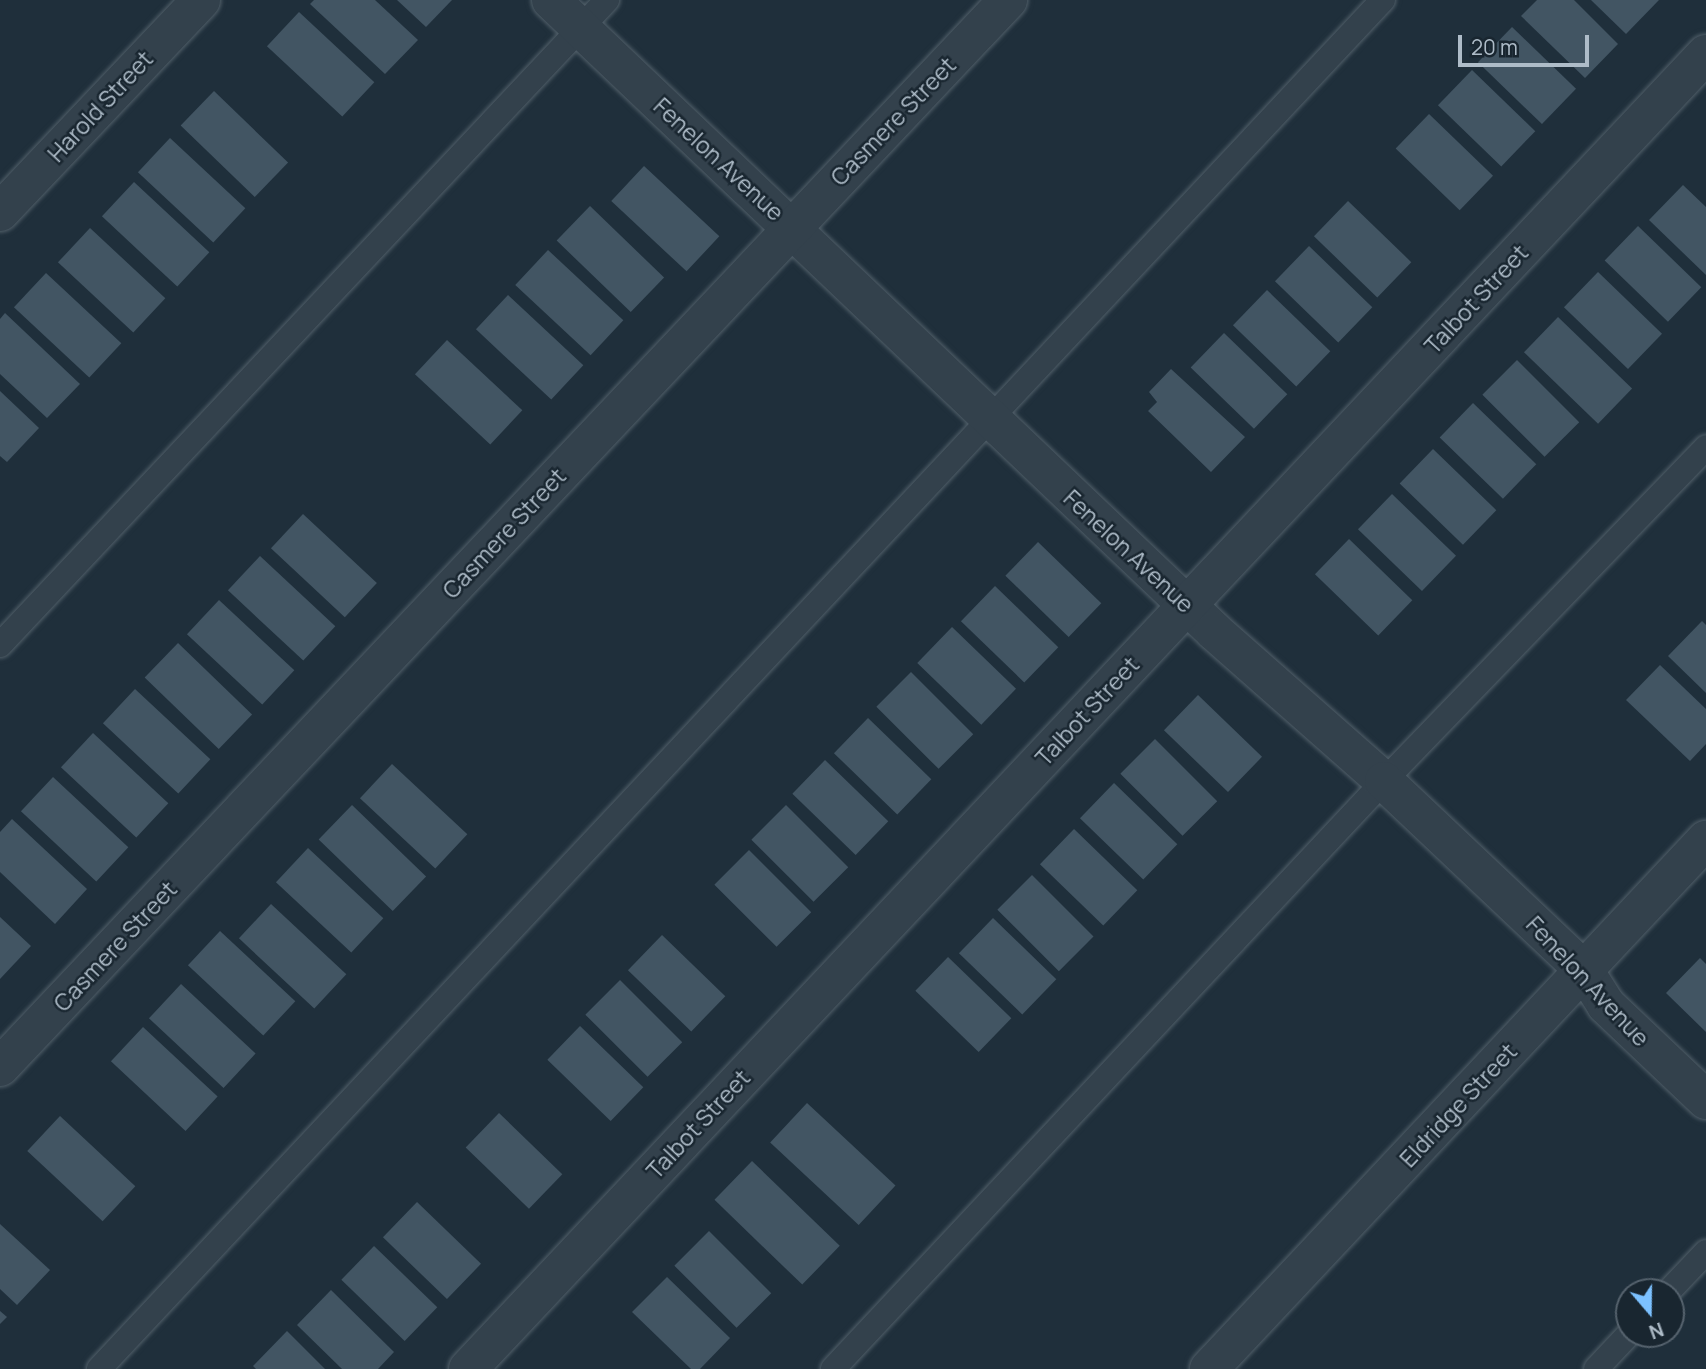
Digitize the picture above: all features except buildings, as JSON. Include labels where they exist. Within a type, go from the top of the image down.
[{"type":"street","name":"Harold Street","points":[[0,212],[201,0]]},
{"type":"street","name":"Fenelon Avenue","points":[[551,0],[1187,605],[1384,781],[1584,970],[1606,1005],[1706,1100]]},
{"type":"street","name":"Casmere Street","points":[[0,1068],[1008,0]]},
{"type":"street","name":"Talbot Street","points":[[468,1369],[1706,54]]},
{"type":"street","name":"Eldridge Street","points":[[1209,1369],[1706,840]]},
{"type":"lane","points":[[0,645],[607,0]]},
{"type":"lane","points":[[99,1369],[1383,0]]},
{"type":"lane","points":[[833,1369],[1384,781],[1706,447]]},
{"type":"lane","points":[[1681,1278],[1706,1252]]},
{"type":"lane","points":[[1596,1369],[1616,1348]]}]
